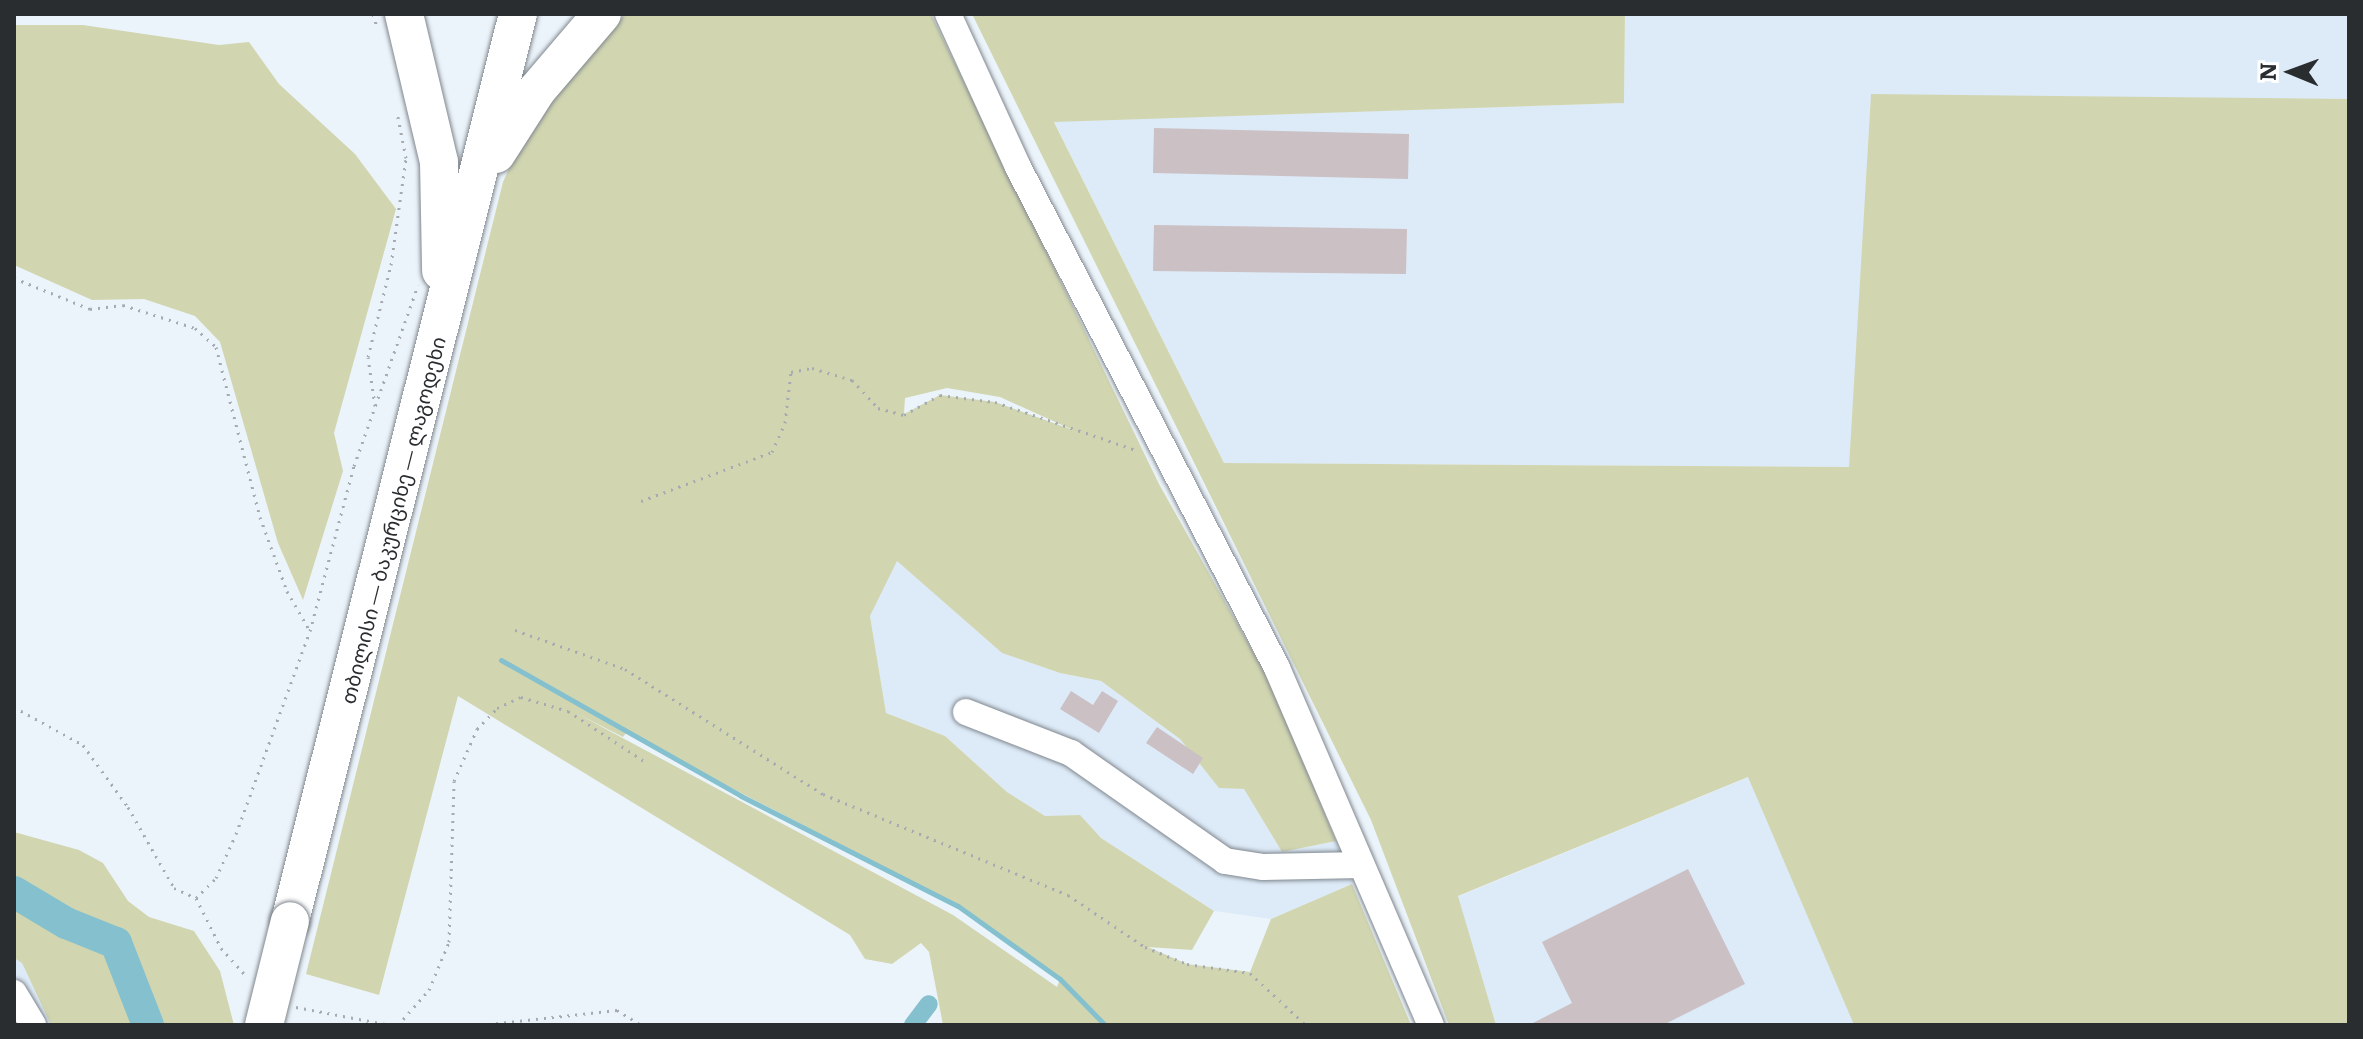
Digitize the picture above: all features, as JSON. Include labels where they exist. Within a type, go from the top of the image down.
[{"type":"highway","name":"თბილისი — ბაკურციხე — ლაგოდეხი","points":[[277,1016],[290,921],[480,180],[518,14]]},
{"type":"highway","points":[[480,180],[537,90],[602,14]]},
{"type":"highway","points":[[392,26],[439,162],[440,334]]},
{"type":"street","points":[[948,14],[1018,167],[1166,459],[1277,668],[1431,1025]]},
{"type":"street","points":[[966,712],[1071,753],[1225,861],[1264,867],[1361,865]]},
{"type":"street","points":[[14,993],[33,1025]]},
{"type":"path","points":[[373,14],[392,26]]},
{"type":"path","points":[[375,406],[368,383],[368,357],[391,265],[406,158],[396,106]]},
{"type":"path","points":[[196,898],[216,878],[236,834],[310,631],[375,406],[423,273]]},
{"type":"path","points":[[14,278],[90,309],[123,305],[195,328],[216,347],[260,517],[287,591],[310,631]]},
{"type":"path","points":[[641,501],[772,452],[785,423],[791,372],[812,368],[852,380],[878,408],[904,415],[940,395],[995,402],[1166,459]]},
{"type":"path","points":[[515,630],[625,669],[823,794],[1068,895],[1145,947],[1187,964],[1250,973],[1306,1025]]},
{"type":"path","points":[[398,1025],[429,990],[449,942],[454,781],[477,729],[497,708],[521,697],[568,711],[644,761]]},
{"type":"path","points":[[14,707],[83,745],[128,807],[174,888],[196,898],[221,948],[248,979]]},
{"type":"path","points":[[480,1025],[617,1010],[641,1025]]},
{"type":"path","points":[[277,1016],[390,1025]]},
{"type":"shaded area","points":[[1625,14],[2349,14],[2349,99],[1871,95],[1850,467],[1224,463],[1054,121],[1624,103]]},
{"type":"shaded area","points":[[896,560],[1002,653],[1060,673],[1101,681],[1180,739],[1219,787],[1244,789],[1282,852],[1336,841],[1352,884],[1271,919],[1214,911],[1101,838],[1080,816],[1045,816],[1007,792],[945,736],[886,713],[870,616]]},
{"type":"shaded area","points":[[1749,777],[1854,1025],[1496,1025],[1457,897]]},
{"type":"shaded area","points":[[14,958],[22,963],[51,1025],[14,1025]]},
{"type":"green space","points":[[625,14],[931,14],[1159,484],[1270,682],[1336,841],[1282,852],[1244,789],[1219,788],[1180,739],[1101,681],[1060,673],[1002,653],[897,561],[870,616],[886,713],[945,736],[1007,792],[1045,816],[1080,815],[1101,838],[1214,911],[1192,950],[1148,947],[1187,964],[1250,972],[1271,919],[1352,884],[1411,1025],[943,1025],[929,952],[921,943],[892,964],[865,959],[850,935],[458,696],[379,995],[306,974],[503,182],[526,130]],"holes":[[[947,388],[1000,397],[1073,430],[995,402],[940,395],[904,414],[905,398]],[[576,713],[623,737],[626,733],[958,906],[1060,979],[1057,987],[953,915]]]},
{"type":"green space","points":[[972,14],[1625,14],[1624,103],[1054,122],[1224,463],[1849,467],[1871,94],[2349,99],[2349,1025],[1854,1025],[1748,777],[1458,896],[1496,1025],[1449,1025],[1371,820]]},
{"type":"green space","points":[[14,25],[83,25],[219,45],[249,42],[279,84],[355,154],[396,209],[334,433],[343,471],[303,600],[278,543],[220,342],[195,316],[144,299],[92,300],[14,265]]},
{"type":"green space","points":[[14,832],[79,850],[103,863],[128,901],[149,917],[194,931],[220,971],[234,1025],[51,1025],[22,963],[14,958]]},
{"type":"building","points":[[1154,128],[1409,134],[1408,179],[1153,173]]},
{"type":"building","points":[[1154,225],[1407,229],[1406,274],[1153,271]]},
{"type":"building","points":[[1071,691],[1093,705],[1102,691],[1118,701],[1099,733],[1060,709]]},
{"type":"building","points":[[1157,727],[1203,758],[1193,774],[1146,743]]},
{"type":"building","points":[[1688,869],[1745,984],[1663,1025],[1529,1025],[1572,1003],[1542,942]]},
{"type":"waterway","points":[[501,660],[741,796],[958,906],[1060,979],[1105,1025]]},
{"type":"waterway","points":[[14,892],[66,923],[116,943],[148,1025]]},
{"type":"waterway","points":[[913,1025],[929,1004]]}]
